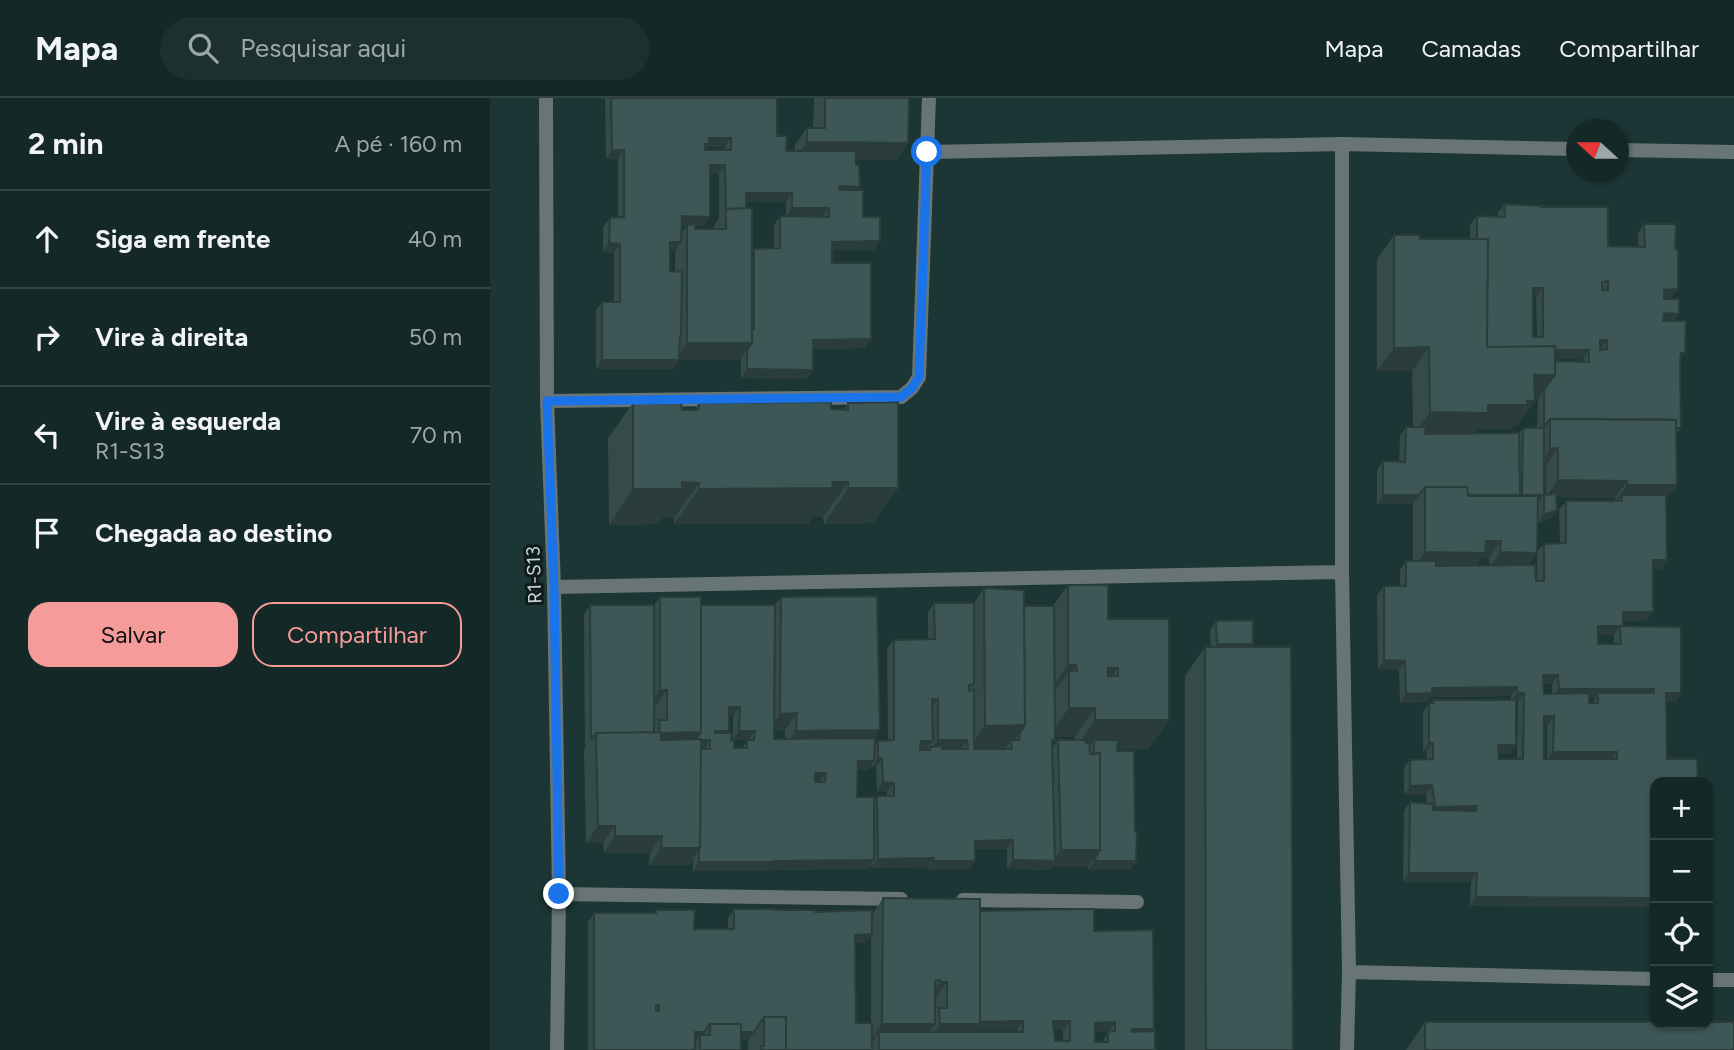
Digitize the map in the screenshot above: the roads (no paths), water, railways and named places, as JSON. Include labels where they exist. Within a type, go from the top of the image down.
[{"type":"street","name":"R1-S13","points":[[546,98],[547,401],[554,587],[559,894],[556,1050]]},
{"type":"street","points":[[547,401],[901,397],[912,388],[919,377],[929,98]]},
{"type":"street","points":[[927,152],[1342,144],[1566,149]]},
{"type":"street","points":[[1342,144],[1342,572],[1349,972],[1347,1050]]},
{"type":"street","points":[[1629,150],[1734,152]]},
{"type":"street","points":[[554,587],[1342,572]]},
{"type":"street","points":[[559,894],[916,899]]},
{"type":"street","points":[[944,899],[1137,902]]},
{"type":"street","points":[[1349,972],[1650,979]]},
{"type":"street","points":[[1713,980],[1734,981]]}]
